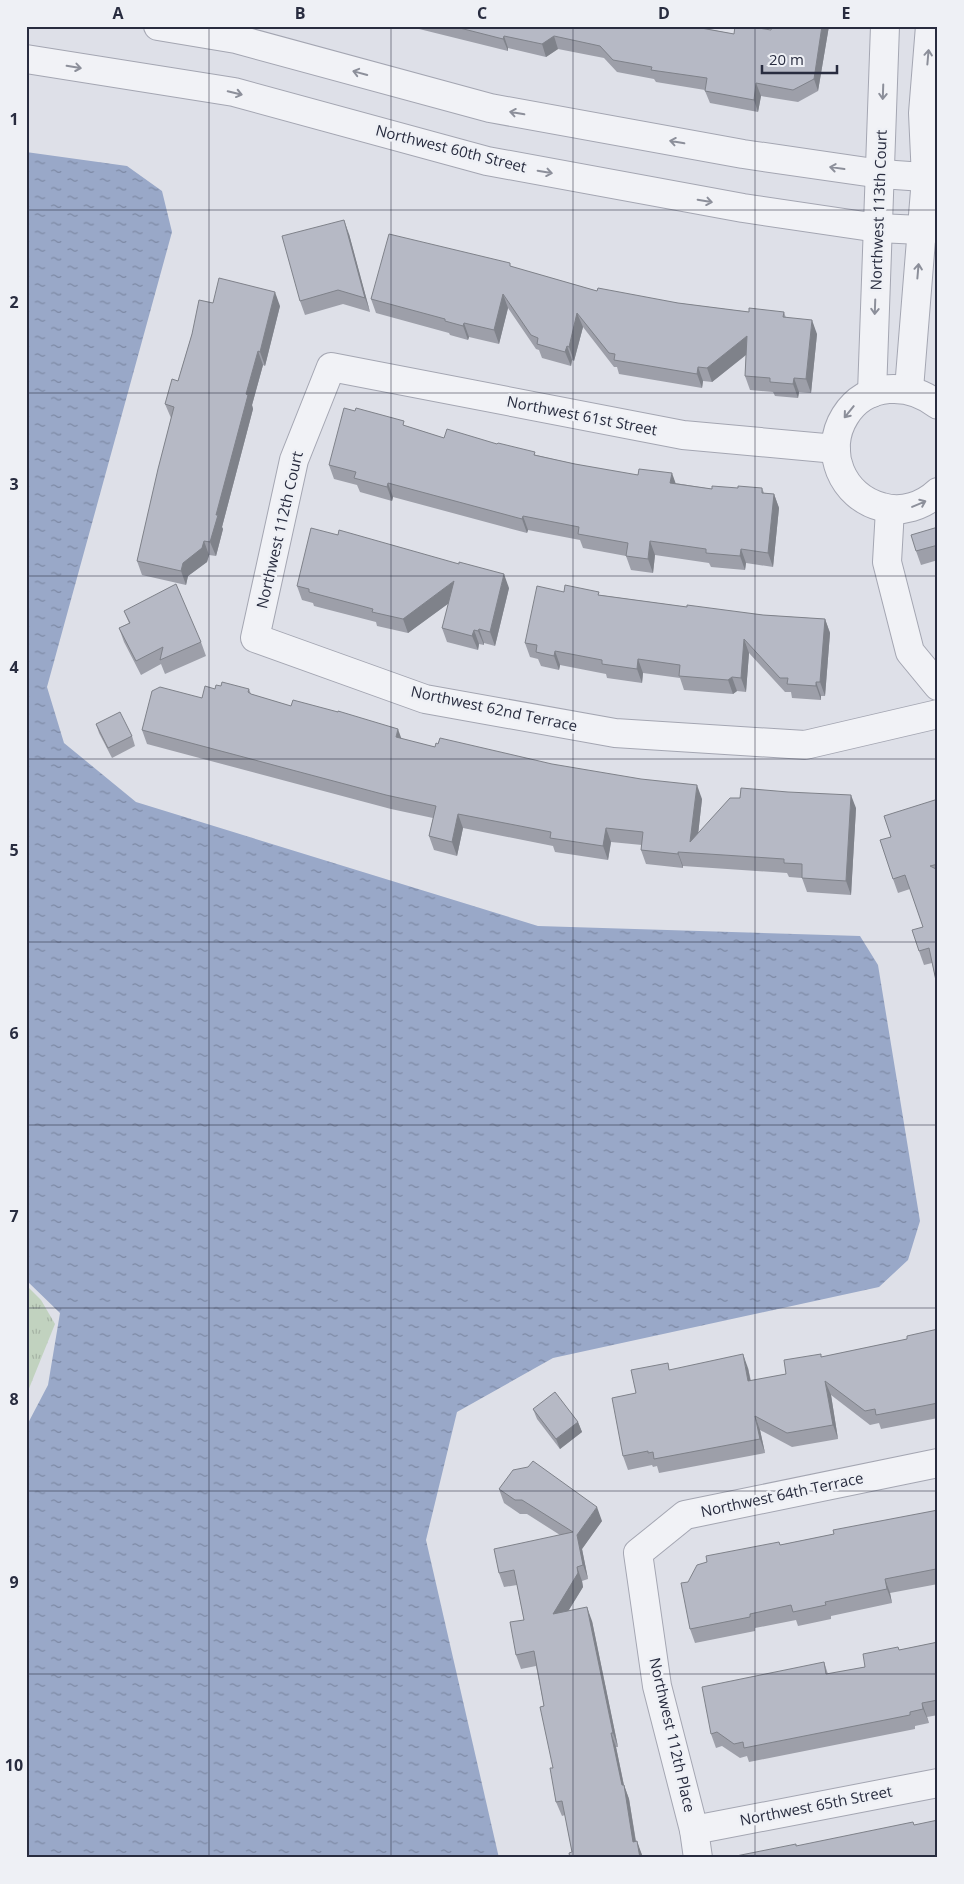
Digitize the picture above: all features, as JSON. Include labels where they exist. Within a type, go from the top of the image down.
[{"type":"street","points":[[158,26],[236,39],[490,108],[743,154],[880,174],[932,178]]},
{"type":"street","name":"Northwest 113th Court","points":[[872,393],[885,26]]},
{"type":"street","points":[[909,389],[930,229],[932,178],[922,113],[930,26]]},
{"type":"street","name":"Northwest 60th Street","points":[[26,59],[234,92],[487,162],[743,208],[878,228],[930,229]]},
{"type":"street","name":"Northwest 61st Street","points":[[331,367],[683,435],[836,449]]},
{"type":"street","name":"Northwest 112th Court","points":[[254,638],[294,460],[331,367]]},
{"type":"street","points":[[938,405],[927,397],[909,389],[890,388],[872,393],[857,402],[845,415],[838,432],[836,449],[838,466],[845,482],[857,495],[872,505],[890,509],[910,508],[930,500],[938,492]]},
{"type":"street","points":[[890,509],[887,562],[910,652],[938,686]]},
{"type":"street","name":"Northwest 62nd Terrace","points":[[254,638],[426,699],[615,734],[805,745],[938,714]]},
{"type":"street","name":"Northwest 64th Terrace","points":[[638,1553],[684,1515],[938,1463]]},
{"type":"street","name":"Northwest 112th Place","points":[[638,1553],[657,1686],[694,1830],[698,1858]]},
{"type":"street","name":"Northwest 65th Street","points":[[694,1830],[938,1783]]},
{"type":"green space","points":[[26,1285],[41,1300],[55,1324],[26,1396]]},
{"type":"water","points":[[26,152],[127,166],[162,191],[172,232],[47,687],[64,743],[136,802],[538,926],[860,936],[878,965],[920,1221],[908,1260],[879,1287],[553,1358],[457,1412],[426,1540],[499,1858],[26,1858],[26,1427],[48,1385],[60,1313],[26,1280]]},
{"type":"building","points":[[452,26],[690,26],[734,34],[735,26],[771,30],[772,26],[822,26],[814,79],[793,90],[756,83],[754,100],[705,91],[707,78],[651,70],[652,67],[613,60],[600,46],[554,36],[542,44],[504,36],[503,39]]},
{"type":"building","points":[[344,220],[365,298],[338,290],[300,301],[282,236]]},
{"type":"building","points":[[389,234],[510,263],[510,266],[597,291],[598,288],[678,303],[749,312],[749,308],[784,312],[783,317],[812,320],[806,379],[794,378],[793,384],[770,382],[770,378],[745,376],[747,336],[707,368],[698,367],[697,374],[614,360],[615,354],[609,353],[577,313],[569,347],[567,346],[565,352],[537,344],[538,338],[531,335],[503,294],[494,330],[464,323],[463,326],[445,321],[445,319],[371,299]]},
{"type":"building","points":[[219,278],[275,292],[260,352],[258,351],[246,394],[248,395],[210,542],[204,541],[202,548],[183,563],[181,571],[137,561],[174,407],[165,404],[172,379],[178,381],[192,334],[199,300],[213,303]]},
{"type":"building","points":[[344,408],[355,411],[356,408],[404,421],[403,425],[444,438],[447,429],[497,444],[535,452],[534,455],[575,464],[638,475],[639,469],[672,473],[670,483],[712,489],[712,486],[762,488],[762,493],[774,494],[768,553],[741,549],[740,556],[706,553],[706,549],[650,541],[648,559],[626,556],[628,543],[578,534],[579,527],[523,516],[522,519],[388,483],[387,487],[354,478],[356,472],[329,465]]},
{"type":"building","points":[[938,527],[938,545],[916,551],[911,535]]},
{"type":"building","points":[[311,528],[338,535],[339,530],[459,564],[459,562],[504,574],[490,632],[479,629],[478,631],[474,630],[472,636],[442,628],[454,581],[403,619],[372,612],[373,609],[309,592],[309,589],[297,586]]},
{"type":"building","points":[[176,584],[201,642],[160,660],[163,647],[136,661],[119,628],[130,623],[124,611]]},
{"type":"building","points":[[565,585],[599,592],[598,595],[687,607],[687,605],[763,615],[825,619],[820,682],[816,682],[816,686],[787,684],[788,678],[780,678],[744,639],[741,678],[732,677],[728,680],[679,676],[680,665],[638,659],[637,669],[602,664],[602,660],[555,651],[554,656],[536,652],[537,645],[525,643],[537,586],[564,592]]},
{"type":"building","points":[[222,682],[249,689],[248,692],[251,694],[291,706],[293,700],[398,729],[396,737],[435,747],[440,738],[552,764],[641,779],[697,785],[690,842],[730,798],[740,798],[741,788],[851,795],[846,881],[802,878],[802,864],[784,863],[784,859],[678,852],[678,854],[641,850],[643,832],[606,828],[603,846],[550,838],[551,832],[458,814],[452,842],[429,836],[436,806],[386,795],[142,730],[152,691],[160,687],[202,698],[205,686],[215,689],[216,685],[221,686]]},
{"type":"building","points":[[120,712],[132,736],[108,748],[96,724]]},
{"type":"building","points":[[938,799],[938,864],[930,866],[938,870],[938,990],[929,948],[919,951],[912,930],[923,927],[905,875],[893,879],[880,840],[891,837],[884,816]]},
{"type":"building","points":[[938,1329],[938,1403],[876,1415],[875,1409],[865,1411],[825,1381],[833,1425],[787,1433],[755,1416],[760,1439],[654,1459],[653,1452],[648,1453],[648,1451],[623,1456],[612,1398],[636,1393],[631,1370],[668,1363],[669,1370],[743,1354],[748,1381],[786,1374],[784,1360],[821,1354],[821,1357],[907,1339],[907,1336]]},
{"type":"building","points":[[555,1392],[578,1422],[556,1439],[533,1409]]},
{"type":"building","points":[[533,1461],[597,1507],[577,1535],[583,1565],[577,1567],[578,1573],[553,1614],[587,1607],[613,1733],[611,1733],[622,1785],[624,1785],[633,1842],[637,1841],[640,1858],[570,1858],[569,1853],[572,1852],[562,1801],[556,1802],[550,1768],[553,1768],[540,1707],[544,1706],[534,1651],[516,1655],[510,1622],[524,1620],[514,1570],[499,1573],[494,1549],[573,1532],[522,1500],[515,1500],[499,1489],[513,1470],[528,1467]]},
{"type":"building","points":[[938,1510],[938,1579],[936,1569],[885,1579],[887,1589],[825,1602],[826,1605],[793,1612],[791,1605],[750,1614],[750,1617],[690,1629],[681,1583],[688,1582],[697,1565],[707,1562],[706,1556],[779,1542],[780,1545],[834,1534],[833,1530]]},
{"type":"building","points":[[938,1642],[938,1700],[922,1703],[923,1709],[910,1712],[910,1715],[744,1748],[743,1742],[734,1744],[717,1732],[711,1734],[702,1687],[824,1662],[826,1674],[865,1667],[863,1654],[898,1647],[899,1650]]},
{"type":"building","points":[[938,1820],[938,1858],[736,1858],[736,1856],[796,1844],[796,1846],[913,1822],[914,1825]]}]
